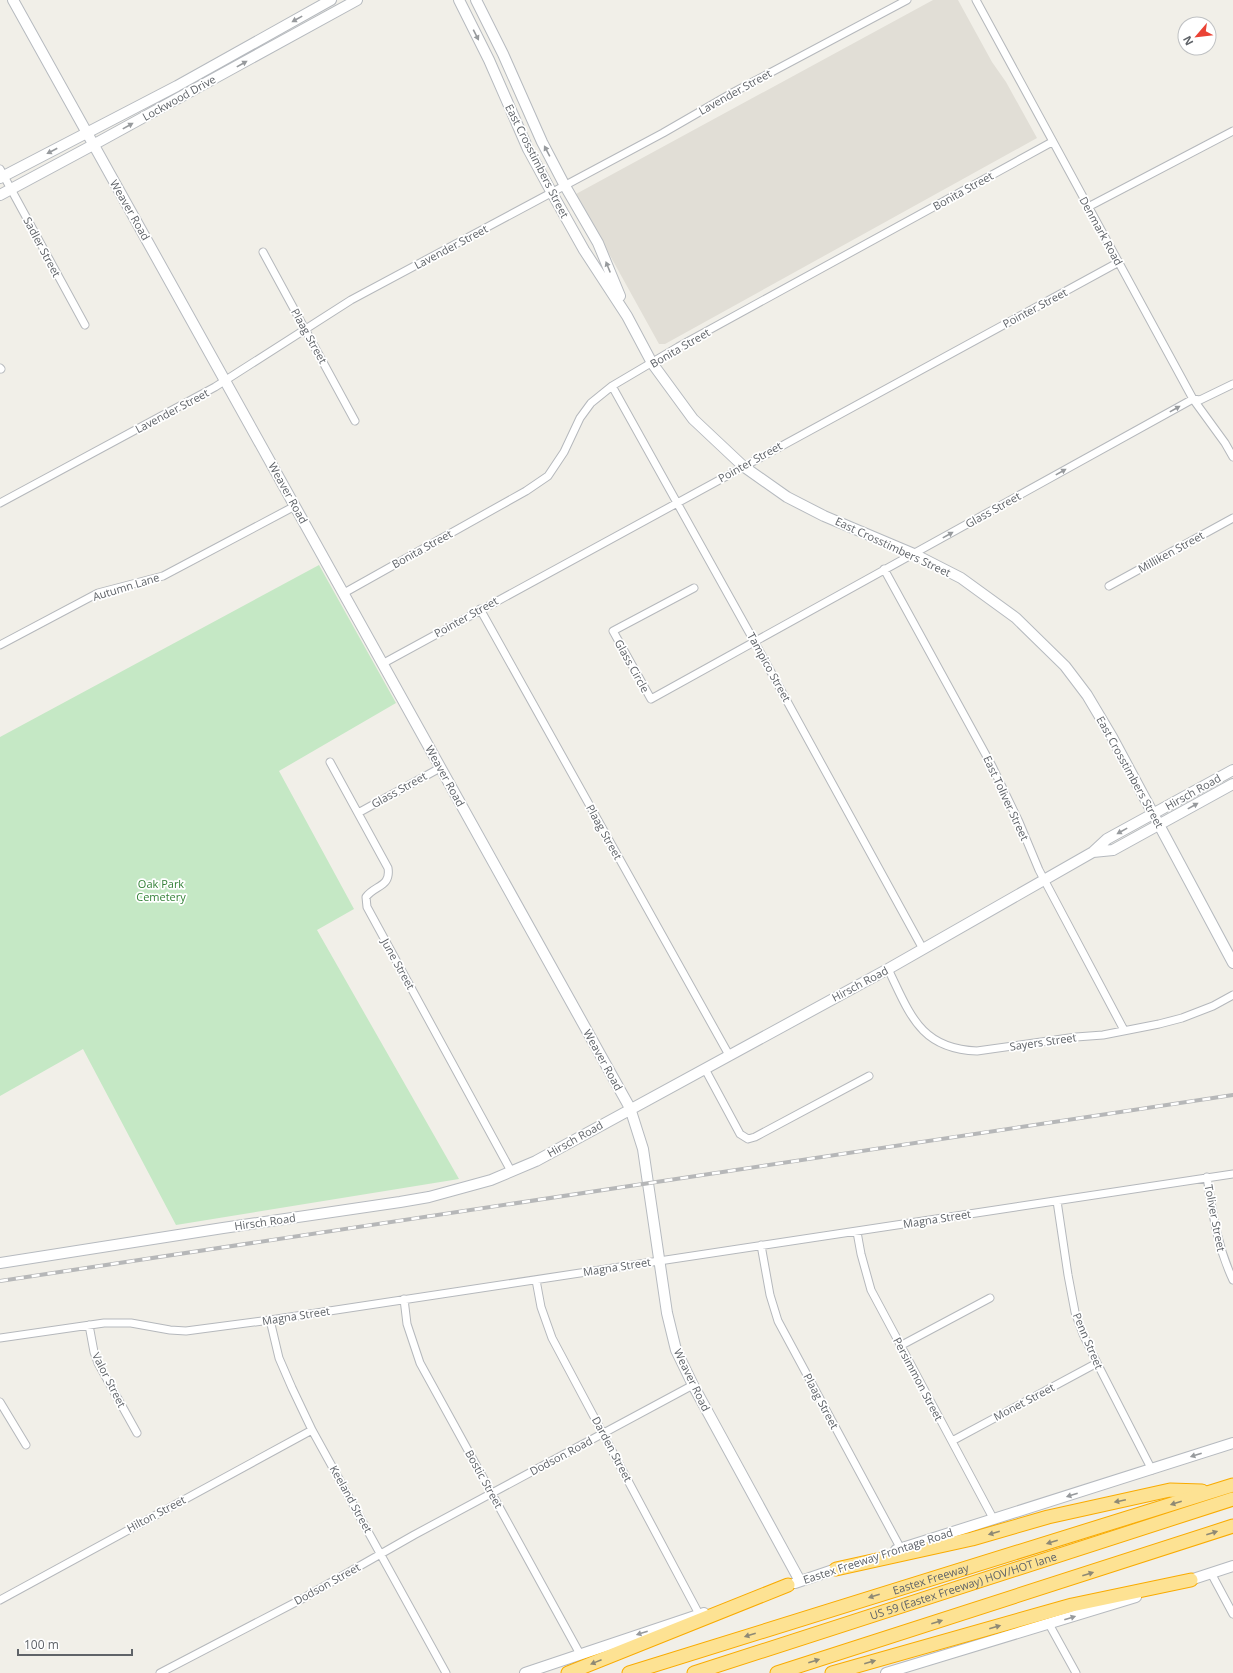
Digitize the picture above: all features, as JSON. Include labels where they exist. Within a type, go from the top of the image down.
[{"type":"highway","name":"Eastex Freeway","points":[[628,1673],[1233,1485]]},
{"type":"highway","points":[[836,1570],[972,1539],[1048,1517],[1170,1490],[1214,1492]]},
{"type":"highway","name":"US 59 (Eastex Freeway) HOV/HOT lane","points":[[694,1673],[1233,1499]]},
{"type":"highway","points":[[776,1673],[1233,1526]]},
{"type":"highway","points":[[832,1673],[1072,1605],[1191,1580]]},
{"type":"highway","points":[[568,1673],[794,1583]]},
{"type":"main road","name":"Weaver Road","points":[[13,0],[630,1108],[643,1149],[660,1260],[676,1350],[794,1583]]},
{"type":"main road","name":"Lockwood Drive","points":[[1,174],[177,86],[331,0]]},
{"type":"main road","name":"Lockwood Drive","points":[[0,195],[184,96],[357,0]]},
{"type":"main road","name":"East Crosstimbers Street","points":[[459,0],[494,71],[528,149],[584,250],[628,316]]},
{"type":"main road","name":"East Crosstimbers Street","points":[[476,0],[509,66],[542,142],[565,186],[598,243],[628,316],[652,363],[693,419],[743,466],[788,497],[824,516],[914,554],[961,578],[1016,618],[1065,666],[1087,695],[1159,824],[1233,964]]},
{"type":"main road","points":[[311,11],[319,21]]},
{"type":"main road","points":[[494,71],[509,66]]},
{"type":"main road","points":[[177,86],[184,96]]},
{"type":"main road","name":"Hirsch Road","points":[[0,1263],[400,1202],[457,1190],[491,1180],[536,1161],[630,1108],[705,1069],[888,969],[1093,852],[1107,839],[1233,770]]},
{"type":"main road","name":"Hirsch Road","points":[[1093,852],[1113,850],[1233,784]]},
{"type":"main road","name":"Eastex Freeway Frontage Road","points":[[525,1673],[794,1583],[1233,1443]]},
{"type":"main road","points":[[886,1673],[1049,1624],[1233,1566]]},
{"type":"street","name":"Lavender Street","points":[[0,503],[225,382],[351,300],[565,186],[663,133],[734,92],[907,0]]},
{"type":"street","name":"Denmark Road","points":[[976,0],[1193,399],[1225,443],[1233,457]]},
{"type":"street","points":[[1088,207],[1233,131]]},
{"type":"street","name":"Bonita Street","points":[[344,593],[526,491],[548,476],[564,452],[580,418],[591,403],[612,386],[678,347],[1052,142]]},
{"type":"street","name":"Sadler Street","points":[[1,174],[11,189],[85,325]]},
{"type":"street","name":"Plaag Street","points":[[263,252],[355,420]]},
{"type":"street","name":"Pointer Street","points":[[382,664],[480,609],[1119,262]]},
{"type":"street","name":"Glass Street","points":[[754,641],[1193,399],[1200,400],[1233,384]]},
{"type":"street","name":"Tampico Street","points":[[612,386],[923,949]]},
{"type":"street","name":"Autumn Lane","points":[[0,645],[98,593],[163,576],[295,506]]},
{"type":"street","name":"Milliken Street","points":[[1109,586],[1233,518]]},
{"type":"street","name":"East Toliver Street","points":[[884,569],[992,766],[1019,822],[1044,880],[1124,1030]]},
{"type":"street","name":"Glass Circle","points":[[694,588],[613,631],[651,699],[754,641]]},
{"type":"street","name":"Plaag Street","points":[[480,609],[729,1055]]},
{"type":"street","name":"June Street","points":[[330,762],[388,868],[389,874],[385,883],[369,892],[366,897],[367,907],[511,1171]]},
{"type":"street","name":"Glass Street","points":[[358,813],[440,768]]},
{"type":"street","name":"Sayers Street","points":[[888,969],[917,1024],[937,1042],[962,1050],[977,1051],[1076,1037],[1103,1035],[1159,1024],[1182,1018],[1213,1006],[1233,995]]},
{"type":"street","points":[[705,1069],[740,1134],[748,1139],[755,1137],[869,1076]]},
{"type":"street","name":"Magna Street","points":[[0,1338],[104,1323],[131,1323],[170,1330],[186,1331],[270,1320],[1233,1174]]},
{"type":"street","name":"Toliver Street","points":[[1207,1177],[1219,1245],[1224,1262],[1233,1280]]},
{"type":"street","name":"Penn Street","points":[[1057,1201],[1075,1312],[1096,1363],[1152,1470]]},
{"type":"street","name":"Persimmon Street","points":[[857,1232],[861,1254],[871,1290],[994,1520]]},
{"type":"street","name":"Plaag Street","points":[[761,1245],[772,1302],[778,1321],[901,1549]]},
{"type":"street","name":"Darden Street","points":[[536,1280],[541,1307],[549,1331],[699,1614]]},
{"type":"street","points":[[900,1346],[990,1298]]},
{"type":"street","name":"Bostic Street","points":[[404,1299],[407,1324],[420,1363],[580,1654]]},
{"type":"street","name":"Keeland Street","points":[[270,1320],[284,1372],[312,1430],[446,1673]]},
{"type":"street","name":"Valor Street","points":[[89,1325],[94,1352],[98,1363],[137,1433]]},
{"type":"street","name":"Monet Street","points":[[952,1442],[1096,1363]]},
{"type":"street","name":"Dodson Road","points":[[492,1493],[693,1385]]},
{"type":"street","points":[[0,1402],[26,1445]]},
{"type":"street","name":"Hilton Street","points":[[0,1600],[312,1430]]},
{"type":"street","name":"Dodson Street","points":[[160,1673],[300,1600],[492,1493]]},
{"type":"street","points":[[1211,1573],[1233,1614]]},
{"type":"street","points":[[1049,1624],[1076,1673]]},
{"type":"shaded area","points":[[933,0],[958,0],[992,62],[1006,82],[1037,138],[665,344],[659,344],[576,194]]},
{"type":"green space","name":"Oak Park Cemetery","points":[[319,565],[396,703],[279,771],[354,909],[317,930],[459,1179],[176,1225],[83,1049],[0,1096],[0,737]]},
{"type":"railway","points":[[0,1281],[1233,1095]]}]
